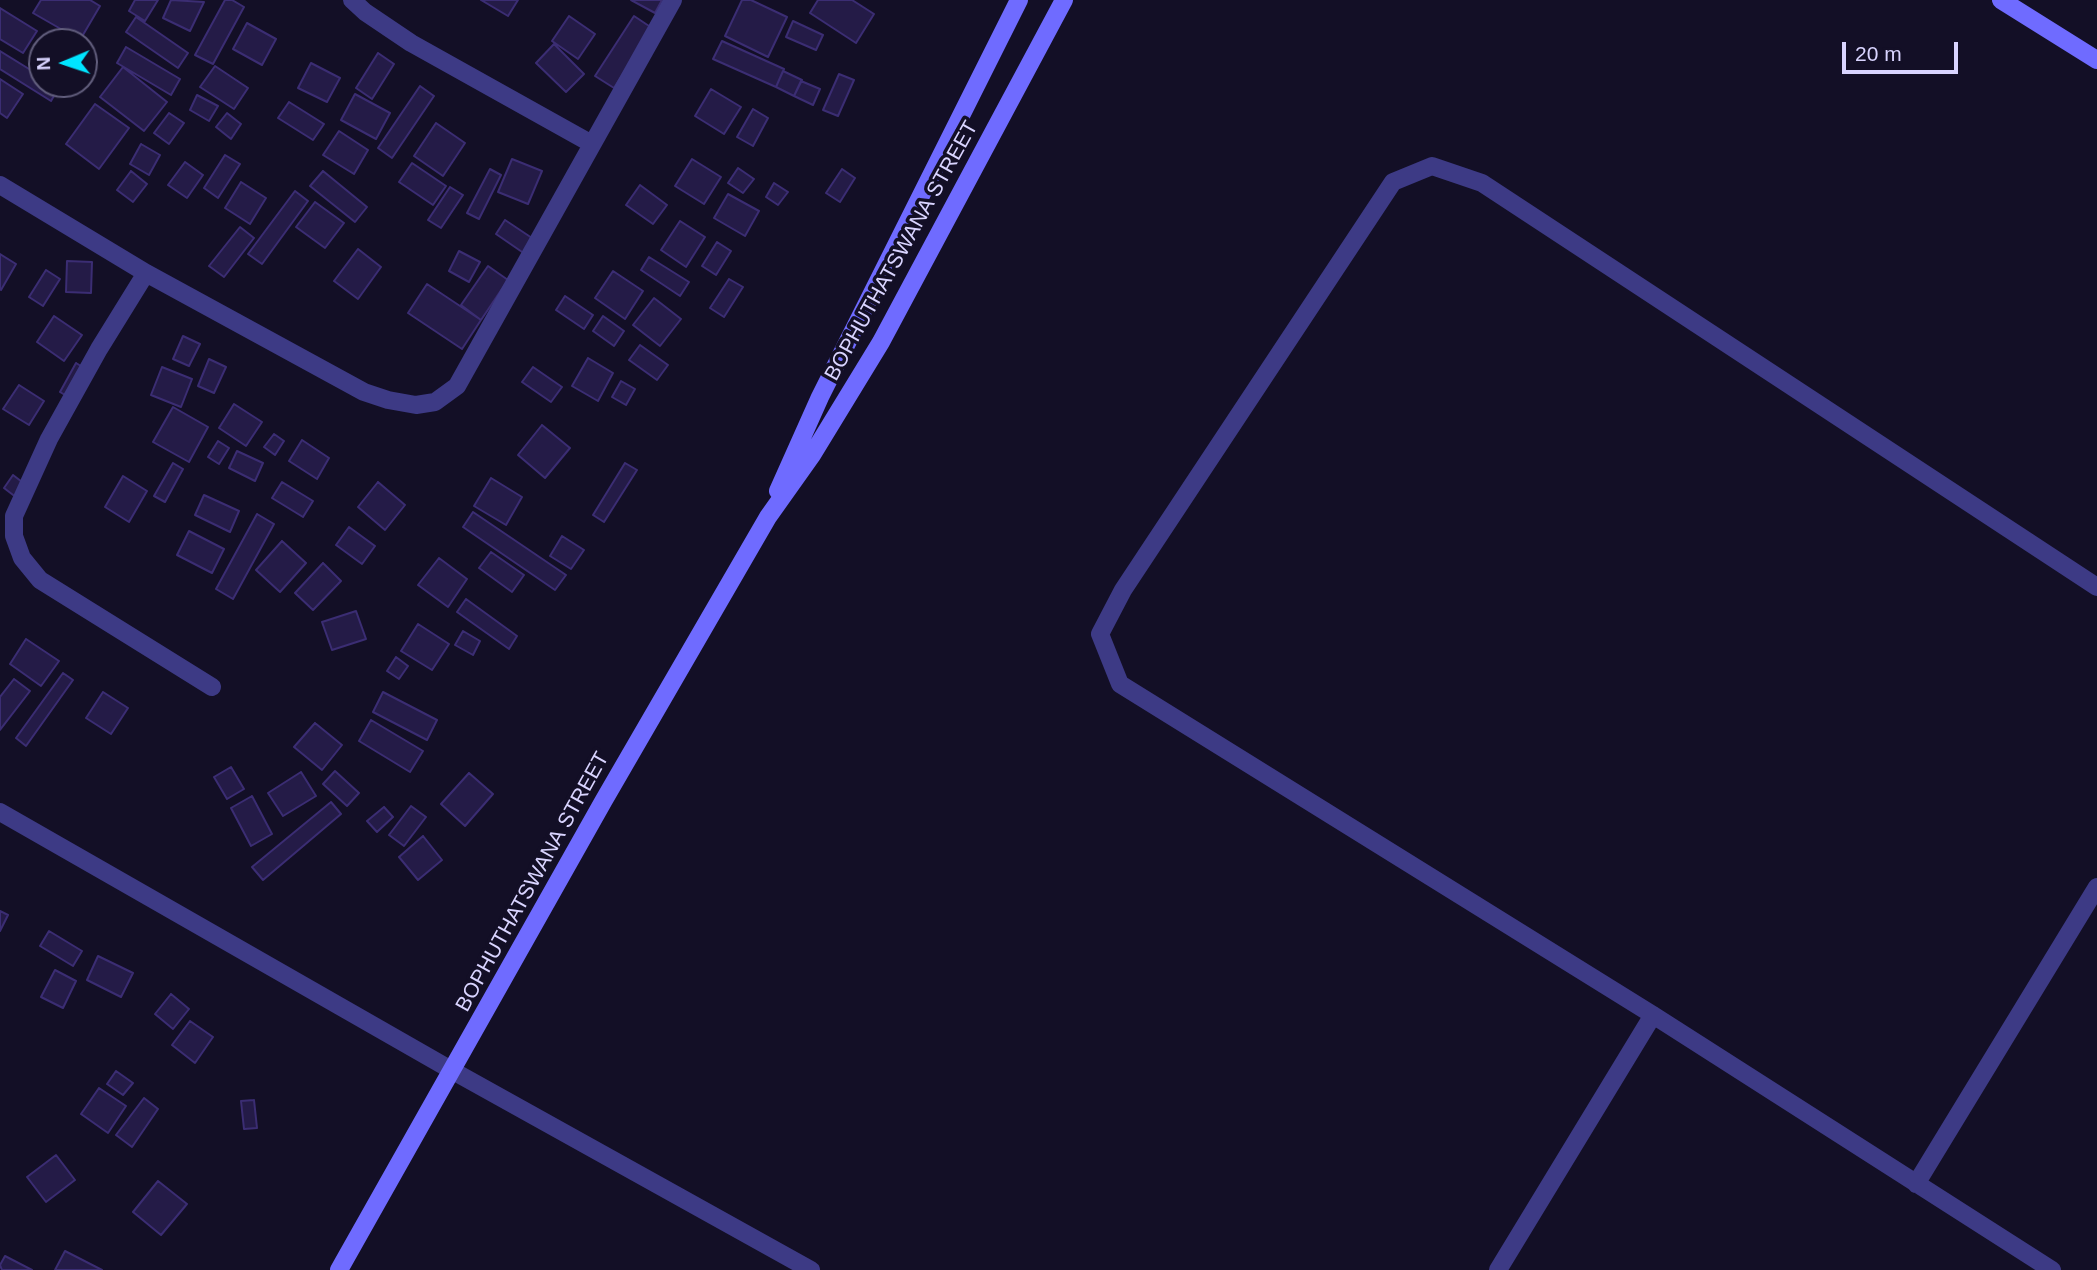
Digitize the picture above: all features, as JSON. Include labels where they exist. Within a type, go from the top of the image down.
[{"type":"street","points":[[352,0],[411,43],[592,144]]},
{"type":"street","points":[[0,184],[146,273],[364,392],[416,405],[435,402],[457,386],[673,0]]},
{"type":"street","name":"BOPHUTHATSWANA STREET","points":[[768,517],[789,463],[820,397],[1019,0]]},
{"type":"street","name":"BOPHUTHATSWANA STREET","points":[[339,1270],[604,800],[768,517],[812,455],[881,342],[1064,0]]},
{"type":"street","points":[[2001,0],[2097,60]]},
{"type":"street","points":[[2052,1270],[1653,1014],[1120,684],[1100,635],[1123,590],[1393,182],[1432,166],[1482,183],[2097,587]]},
{"type":"street","points":[[146,273],[49,439],[14,516],[14,536],[22,558],[40,580],[212,687]]},
{"type":"street","points":[[0,812],[453,1071],[811,1270]]},
{"type":"street","points":[[1916,1184],[2097,887]]},
{"type":"street","points":[[1498,1270],[1653,1014]]},
{"type":"building","points":[[41,0],[90,0],[100,6],[87,28],[59,28],[33,13]]},
{"type":"building","points":[[135,0],[158,0],[145,21],[129,11]]},
{"type":"building","points":[[171,0],[204,2],[190,31],[163,18]]},
{"type":"building","points":[[225,0],[232,0],[244,7],[213,64],[195,55]]},
{"type":"building","points":[[481,0],[518,0],[508,16]]},
{"type":"building","points":[[631,0],[662,0],[655,13]]},
{"type":"building","points":[[742,0],[751,0],[787,17],[768,57],[725,36]]},
{"type":"building","points":[[818,0],[852,0],[874,14],[856,43],[810,13]]},
{"type":"building","points":[[0,8],[32,28],[28,28],[28,45],[23,53],[0,39]]},
{"type":"building","points":[[569,16],[595,34],[578,59],[552,41]]},
{"type":"building","points":[[634,16],[652,28],[614,88],[595,76]]},
{"type":"building","points":[[136,17],[188,53],[178,68],[126,32]]},
{"type":"building","points":[[793,21],[823,35],[816,50],[786,37]]},
{"type":"building","points":[[247,23],[276,39],[262,65],[233,49]]},
{"type":"building","points":[[722,41],[784,69],[776,87],[713,59]]},
{"type":"building","points":[[554,44],[584,74],[566,92],[536,63]]},
{"type":"building","points":[[126,47],[180,79],[171,95],[117,63]]},
{"type":"building","points":[[0,51],[28,68],[28,87],[0,69]]},
{"type":"building","points":[[378,53],[394,64],[372,99],[356,88]]},
{"type":"building","points":[[311,63],[340,78],[327,102],[298,88]]},
{"type":"building","points":[[215,66],[248,88],[234,109],[200,87]]},
{"type":"building","points":[[123,67],[167,102],[144,131],[100,97]]},
{"type":"building","points":[[783,71],[802,80],[794,96],[776,87]]},
{"type":"building","points":[[839,74],[854,80],[838,116],[823,110]]},
{"type":"building","points":[[0,79],[23,94],[7,118],[0,113]]},
{"type":"building","points":[[801,81],[820,89],[813,105],[794,96]]},
{"type":"building","points":[[420,86],[434,96],[392,158],[378,148]]},
{"type":"building","points":[[711,89],[741,107],[724,134],[695,116]]},
{"type":"building","points":[[355,94],[390,113],[376,139],[341,120]]},
{"type":"building","points":[[197,95],[218,106],[209,121],[190,110]]},
{"type":"building","points":[[289,102],[324,124],[313,140],[278,118]]},
{"type":"building","points":[[95,104],[129,128],[99,169],[66,144]]},
{"type":"building","points":[[753,109],[768,118],[753,146],[737,137]]},
{"type":"building","points":[[169,113],[184,123],[169,144],[154,133]]},
{"type":"building","points":[[227,113],[241,124],[231,139],[216,127]]},
{"type":"building","points":[[436,123],[465,143],[443,176],[414,156]]},
{"type":"building","points":[[339,131],[368,150],[354,174],[323,155]]},
{"type":"building","points":[[141,144],[160,155],[149,175],[130,164]]},
{"type":"building","points":[[225,155],[240,164],[218,198],[204,188]]},
{"type":"building","points":[[512,159],[542,171],[528,204],[498,192]]},
{"type":"building","points":[[692,159],[721,177],[704,204],[675,186]]},
{"type":"building","points":[[185,162],[203,175],[187,198],[168,185]]},
{"type":"building","points":[[412,163],[446,186],[433,205],[399,182]]},
{"type":"building","points":[[738,168],[754,179],[743,193],[728,183]]},
{"type":"building","points":[[490,169],[501,175],[479,219],[467,213]]},
{"type":"building","points":[[842,169],[855,178],[840,202],[826,193]]},
{"type":"building","points":[[131,171],[147,184],[133,202],[117,190]]},
{"type":"building","points":[[323,171],[367,207],[355,222],[310,186]]},
{"type":"building","points":[[241,182],[266,198],[250,224],[225,208]]},
{"type":"building","points":[[774,183],[788,192],[778,205],[766,197]]},
{"type":"building","points":[[640,185],[667,205],[653,224],[626,205]]},
{"type":"building","points":[[450,187],[463,195],[441,228],[428,220]]},
{"type":"building","points":[[295,191],[308,201],[262,264],[248,254]]},
{"type":"building","points":[[728,194],[759,211],[745,236],[714,218]]},
{"type":"building","points":[[315,202],[344,223],[325,248],[296,227]]},
{"type":"building","points":[[505,220],[535,240],[525,254],[496,234]]},
{"type":"building","points":[[680,221],[705,237],[686,267],[661,250]]},
{"type":"building","points":[[240,227],[254,238],[224,277],[209,266]]},
{"type":"building","points":[[717,242],[731,251],[716,275],[702,266]]},
{"type":"building","points":[[358,249],[381,267],[358,299],[334,281]]},
{"type":"building","points":[[459,251],[480,262],[469,282],[449,271]]},
{"type":"building","points":[[0,254],[16,264],[1,290],[0,289]]},
{"type":"building","points":[[649,257],[689,282],[680,296],[641,270]]},
{"type":"building","points":[[67,261],[92,262],[91,293],[66,292]]},
{"type":"building","points":[[488,266],[508,280],[481,320],[461,305]]},
{"type":"building","points":[[46,270],[60,279],[43,306],[29,297]]},
{"type":"building","points":[[613,271],[643,291],[625,319],[595,298]]},
{"type":"building","points":[[729,279],[743,287],[724,317],[710,308]]},
{"type":"building","points":[[427,284],[481,320],[462,349],[408,313]]},
{"type":"building","points":[[565,296],[593,315],[584,329],[556,310]]},
{"type":"building","points":[[654,298],[681,319],[660,346],[633,325]]},
{"type":"building","points":[[54,316],[82,335],[64,361],[37,342]]},
{"type":"building","points":[[603,316],[624,331],[614,346],[593,331]]},
{"type":"building","points":[[183,336],[200,344],[189,366],[173,359]]},
{"type":"building","points":[[640,345],[668,365],[657,380],[629,360]]},
{"type":"building","points":[[588,358],[613,373],[598,401],[572,386]]},
{"type":"building","points":[[209,359],[226,367],[214,393],[198,386]]},
{"type":"building","points":[[76,363],[86,369],[70,398],[60,392]]},
{"type":"building","points":[[162,367],[192,379],[181,407],[151,395]]},
{"type":"building","points":[[533,367],[562,387],[551,402],[522,382]]},
{"type":"building","points":[[621,381],[635,389],[626,405],[612,397]]},
{"type":"building","points":[[19,385],[44,401],[29,425],[3,409]]},
{"type":"building","points":[[234,404],[262,422],[246,446],[219,428]]},
{"type":"building","points":[[173,407],[208,427],[189,462],[153,442]]},
{"type":"building","points":[[542,425],[570,448],[545,478],[518,455]]},
{"type":"building","points":[[274,434],[284,441],[275,455],[264,447]]},
{"type":"building","points":[[302,440],[329,458],[317,479],[289,461]]},
{"type":"building","points":[[218,441],[229,448],[219,464],[208,457]]},
{"type":"building","points":[[237,451],[263,463],[255,481],[229,468]]},
{"type":"building","points":[[173,463],[183,469],[165,502],[154,496]]},
{"type":"building","points":[[625,463],[637,470],[604,522],[593,515]]},
{"type":"building","points":[[13,475],[26,485],[17,498],[4,488]]},
{"type":"building","points":[[123,476],[147,491],[129,522],[105,507]]},
{"type":"building","points":[[491,478],[522,497],[506,525],[474,506]]},
{"type":"building","points":[[282,482],[313,501],[303,517],[272,498]]},
{"type":"building","points":[[378,482],[405,505],[385,530],[358,507]]},
{"type":"building","points":[[204,495],[239,511],[230,532],[195,515]]},
{"type":"building","points":[[473,512],[566,575],[555,590],[463,527]]},
{"type":"building","points":[[257,514],[274,524],[233,599],[216,589]]},
{"type":"building","points":[[349,527],[375,546],[362,564],[336,545]]},
{"type":"building","points":[[189,531],[224,549],[212,573],[177,555]]},
{"type":"building","points":[[562,536],[584,550],[571,569],[550,556]]},
{"type":"building","points":[[282,541],[306,563],[280,592],[256,570]]},
{"type":"building","points":[[491,552],[524,575],[512,592],[479,568]]},
{"type":"building","points":[[439,558],[467,579],[448,607],[418,585]]},
{"type":"building","points":[[323,563],[341,581],[313,610],[295,593]]},
{"type":"building","points":[[466,599],[517,636],[509,649],[457,612]]},
{"type":"building","points":[[356,611],[366,639],[332,650],[322,622]]},
{"type":"building","points":[[418,624],[449,644],[432,670],[401,651]]},
{"type":"building","points":[[463,631],[480,641],[473,655],[455,645]]},
{"type":"building","points":[[26,639],[59,661],[41,686],[10,664]]},
{"type":"building","points":[[396,657],[408,666],[399,679],[387,671]]},
{"type":"building","points":[[63,673],[73,680],[26,746],[16,738]]},
{"type":"building","points":[[14,679],[30,691],[0,730],[0,697]]},
{"type":"building","points":[[103,692],[128,708],[111,734],[86,718]]},
{"type":"building","points":[[383,692],[437,720],[427,740],[373,712]]},
{"type":"building","points":[[371,720],[423,751],[410,772],[359,741]]},
{"type":"building","points":[[315,723],[342,745],[322,770],[294,747]]},
{"type":"building","points":[[231,767],[244,789],[227,799],[214,777]]},
{"type":"building","points":[[335,771],[359,793],[347,806],[323,784]]},
{"type":"building","points":[[301,772],[316,796],[283,816],[268,793]]},
{"type":"building","points":[[469,773],[493,794],[465,826],[441,804]]},
{"type":"building","points":[[252,796],[272,834],[251,846],[231,808]]},
{"type":"building","points":[[331,802],[341,814],[263,880],[252,867]]},
{"type":"building","points":[[411,806],[426,817],[404,846],[389,835]]},
{"type":"building","points":[[384,807],[393,817],[377,832],[367,821]]},
{"type":"building","points":[[423,836],[442,860],[418,880],[399,857]]},
{"type":"building","points":[[0,911],[8,915],[0,931]]},
{"type":"building","points":[[49,931],[82,951],[73,966],[40,946]]},
{"type":"building","points":[[98,956],[133,973],[121,997],[87,980]]},
{"type":"building","points":[[55,970],[76,981],[63,1008],[41,997]]},
{"type":"building","points":[[171,994],[189,1009],[173,1029],[155,1014]]},
{"type":"building","points":[[190,1021],[213,1037],[195,1063],[172,1045]]},
{"type":"building","points":[[116,1071],[133,1083],[123,1095],[107,1084]]},
{"type":"building","points":[[99,1088],[126,1106],[108,1133],[81,1114]]},
{"type":"building","points":[[144,1098],[158,1109],[132,1147],[116,1135]]},
{"type":"building","points":[[254,1100],[257,1128],[244,1129],[241,1101]]},
{"type":"building","points":[[56,1155],[75,1180],[46,1202],[27,1177]]},
{"type":"building","points":[[158,1181],[187,1204],[161,1235],[133,1212]]},
{"type":"building","points":[[65,1251],[102,1270],[55,1270]]},
{"type":"building","points":[[5,1256],[32,1270],[2,1270],[0,1265]]}]
